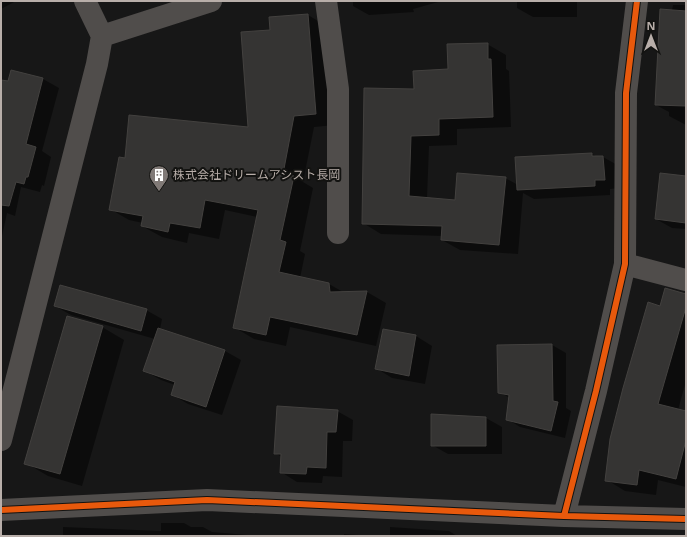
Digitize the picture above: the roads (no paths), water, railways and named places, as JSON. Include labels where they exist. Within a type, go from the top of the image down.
[{"type":"street","points":[[1,440],[97,64],[102,36],[85,1]]},
{"type":"street","points":[[102,36],[211,1]]},
{"type":"street","points":[[326,1],[338,89],[338,234]]},
{"type":"street","points":[[564,516],[596,391],[625,264],[626,93],[637,1]]},
{"type":"street","points":[[625,264],[686,280]]},
{"type":"street","points":[[1,510],[207,500],[564,516],[686,519]]},
{"type":"place","name":"株式会社ドリームアシスト長岡","points":[[159,192]]}]
